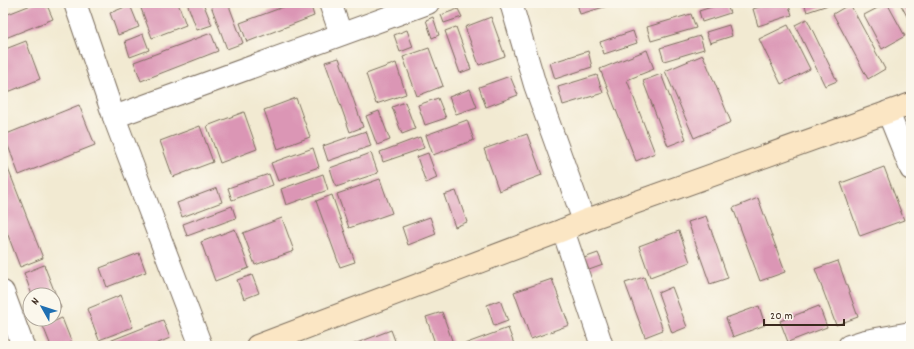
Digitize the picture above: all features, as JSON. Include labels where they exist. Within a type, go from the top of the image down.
[{"type":"main road","points":[[257,346],[584,221],[911,104]]},
{"type":"street","points":[[75,3],[114,117],[201,346]]},
{"type":"street","points":[[330,3],[341,34]]},
{"type":"street","points":[[114,117],[428,3]]},
{"type":"street","points":[[511,3],[535,85],[584,221]]},
{"type":"street","points":[[888,112],[911,169]]},
{"type":"street","points":[[563,230],[602,346]]},
{"type":"street","points":[[3,292],[23,346]]},
{"type":"street","points":[[849,346],[911,333]]},
{"type":"building","points":[[36,3],[46,3],[53,19],[3,39],[3,16]]},
{"type":"building","points":[[139,3],[178,3],[186,25],[152,38]]},
{"type":"building","points":[[187,3],[203,3],[212,25],[197,30]]},
{"type":"building","points":[[210,3],[228,3],[243,43],[227,49]]},
{"type":"building","points":[[294,3],[310,3],[314,16],[247,42],[240,23]]},
{"type":"building","points":[[577,3],[611,3],[611,5],[580,14]]},
{"type":"building","points":[[726,3],[730,13],[702,22],[699,11]]},
{"type":"building","points":[[772,3],[788,3],[792,15],[758,26],[753,9]]},
{"type":"building","points":[[804,3],[834,3],[807,12]]},
{"type":"building","points":[[887,3],[905,36],[882,49],[864,15]]},
{"type":"building","points":[[900,3],[911,3],[911,24]]},
{"type":"building","points":[[850,4],[885,69],[868,79],[833,14]]},
{"type":"building","points":[[130,5],[139,27],[118,35],[110,13]]},
{"type":"building","points":[[458,9],[462,17],[444,23],[441,15]]},
{"type":"building","points":[[691,14],[696,28],[651,41],[647,27]]},
{"type":"building","points":[[433,17],[439,35],[432,38],[426,20]]},
{"type":"building","points":[[491,17],[505,56],[479,65],[465,27]]},
{"type":"building","points":[[807,19],[837,81],[825,86],[795,25]]},
{"type":"building","points":[[729,25],[732,36],[710,43],[706,32]]},
{"type":"building","points":[[788,25],[810,69],[781,84],[759,39]]},
{"type":"building","points":[[456,27],[471,69],[460,73],[445,31]]},
{"type":"building","points":[[407,30],[413,47],[400,52],[394,35]]},
{"type":"building","points":[[633,31],[637,43],[604,54],[600,42]]},
{"type":"building","points":[[211,33],[218,51],[141,81],[134,62]]},
{"type":"building","points":[[143,34],[149,50],[130,57],[125,41]]},
{"type":"building","points":[[700,36],[704,49],[664,61],[660,48]]},
{"type":"building","points":[[26,41],[40,79],[8,92],[3,79],[3,50]]},
{"type":"building","points":[[429,48],[443,86],[417,96],[403,57]]},
{"type":"building","points":[[647,50],[654,69],[627,80],[655,153],[636,161],[600,69]]},
{"type":"building","points":[[588,51],[592,67],[555,79],[550,63]]},
{"type":"building","points":[[703,55],[731,122],[694,138],[665,71]]},
{"type":"building","points":[[339,58],[363,127],[350,132],[325,62]]},
{"type":"building","points":[[396,63],[406,94],[376,104],[366,74]]},
{"type":"building","points":[[661,74],[686,139],[668,146],[643,81]]},
{"type":"building","points":[[597,75],[603,93],[563,105],[558,87]]},
{"type":"building","points":[[510,76],[518,95],[486,107],[479,87]]},
{"type":"building","points":[[470,89],[477,107],[456,114],[449,97]]},
{"type":"building","points":[[296,98],[310,137],[278,149],[264,110]]},
{"type":"building","points":[[438,98],[446,118],[425,125],[418,105]]},
{"type":"building","points":[[405,102],[415,129],[402,134],[392,107]]},
{"type":"building","points":[[79,105],[95,145],[19,175],[4,135]]},
{"type":"building","points":[[379,111],[390,140],[377,145],[366,116]]},
{"type":"building","points":[[244,112],[257,149],[220,163],[207,126]]},
{"type":"building","points":[[467,120],[474,140],[433,155],[426,135]]},
{"type":"building","points":[[200,126],[213,162],[173,177],[160,141]]},
{"type":"building","points":[[366,131],[371,146],[328,161],[323,146]]},
{"type":"building","points":[[527,134],[542,175],[499,191],[484,149]]},
{"type":"building","points":[[420,137],[424,148],[383,162],[380,152]]},
{"type":"building","points":[[313,148],[319,167],[278,181],[271,163]]},
{"type":"building","points":[[371,153],[378,173],[336,187],[330,168]]},
{"type":"building","points":[[428,153],[437,178],[426,183],[417,157]]},
{"type":"building","points":[[5,161],[43,258],[20,267],[3,222],[3,162]]},
{"type":"building","points":[[884,167],[904,220],[860,236],[841,183]]},
{"type":"building","points":[[269,174],[273,185],[232,200],[228,188]]},
{"type":"building","points":[[323,174],[328,190],[286,205],[281,189]]},
{"type":"building","points":[[380,179],[392,213],[349,228],[337,194]]},
{"type":"building","points":[[217,188],[222,202],[182,217],[177,203]]},
{"type":"building","points":[[456,191],[467,222],[455,227],[444,195]]},
{"type":"building","points":[[332,195],[355,262],[340,267],[316,201]]},
{"type":"building","points":[[758,198],[785,272],[760,281],[733,208]]},
{"type":"building","points":[[232,206],[236,218],[187,236],[183,224]]},
{"type":"building","points":[[706,216],[728,278],[710,284],[688,222]]},
{"type":"building","points":[[430,217],[436,234],[408,245],[402,227]]},
{"type":"building","points":[[282,218],[294,251],[255,265],[243,233]]},
{"type":"building","points":[[235,229],[249,268],[215,281],[201,242]]},
{"type":"building","points":[[679,231],[690,262],[650,277],[639,246]]},
{"type":"building","points":[[139,253],[146,272],[107,287],[100,268]]},
{"type":"building","points":[[598,253],[603,265],[589,270],[584,258]]},
{"type":"building","points":[[838,261],[858,317],[836,325],[815,269]]},
{"type":"building","points":[[44,265],[53,287],[29,287],[24,273]]},
{"type":"building","points":[[252,275],[259,293],[244,299],[237,280]]},
{"type":"building","points":[[644,277],[663,330],[645,337],[625,283]]},
{"type":"building","points":[[552,279],[569,325],[531,339],[514,292]]},
{"type":"building","points":[[672,287],[687,327],[672,333],[658,293]]},
{"type":"building","points":[[121,295],[133,327],[99,340],[87,309]]},
{"type":"building","points":[[500,300],[508,321],[494,326],[487,305]]},
{"type":"building","points":[[759,306],[765,325],[733,337],[726,318]]},
{"type":"building","points":[[819,306],[827,327],[788,342],[780,321]]},
{"type":"building","points":[[442,312],[454,346],[436,346],[426,317]]},
{"type":"building","points":[[62,318],[73,346],[51,346],[43,327],[62,327]]},
{"type":"building","points":[[163,320],[170,338],[151,346],[97,346]]},
{"type":"building","points":[[508,328],[514,344],[508,346],[459,346]]},
{"type":"building","points":[[391,330],[397,346],[349,346]]},
{"type":"building","points":[[661,341],[663,346],[649,346]]}]
